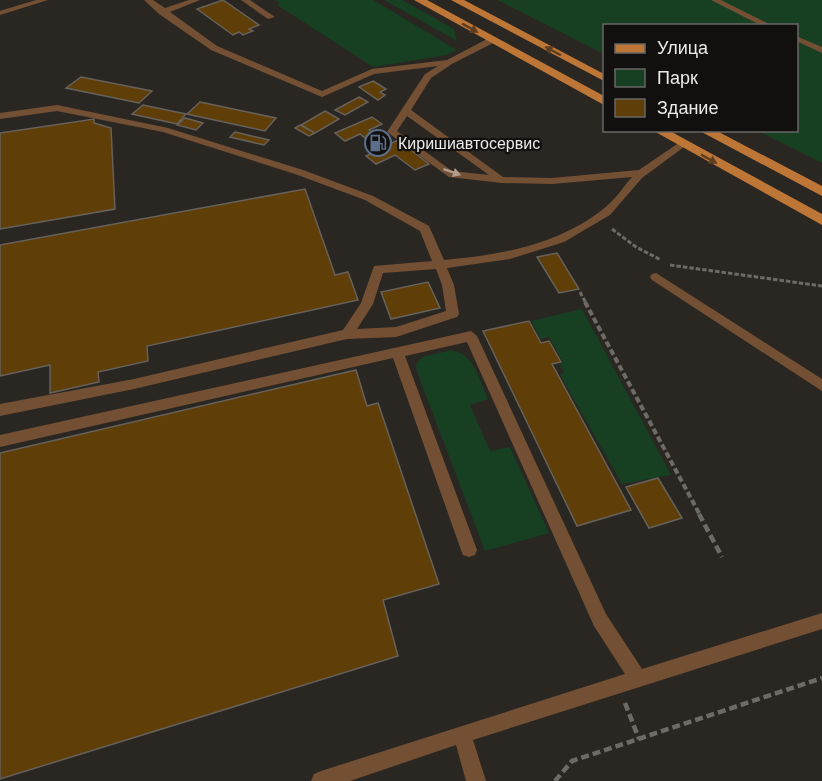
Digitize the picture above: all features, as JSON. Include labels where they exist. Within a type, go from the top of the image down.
[{"type":"main road","points":[[419,0],[603,100]]},
{"type":"main road","points":[[456,0],[603,77]]},
{"type":"main road","points":[[662,132],[822,220]]},
{"type":"main road","points":[[708,132],[822,192]]},
{"type":"lane","points":[[0,13],[44,0]]},
{"type":"lane","points":[[148,0],[214,48],[322,94],[372,72],[448,62]]},
{"type":"lane","points":[[162,12],[196,0]]},
{"type":"lane","points":[[245,0],[271,17]]},
{"type":"lane","points":[[715,0],[766,24]]},
{"type":"lane","points":[[798,39],[822,50]]},
{"type":"lane","points":[[492,40],[448,62],[428,76],[392,132],[449,174],[502,180],[552,181],[641,173]]},
{"type":"lane","points":[[0,116],[57,108],[165,130],[299,172],[369,198],[425,229],[448,285],[453,314],[396,332],[347,334],[134,384],[0,410]]},
{"type":"lane","points":[[406,111],[502,180]]},
{"type":"lane","points":[[347,334],[367,304],[378,269],[441,265],[506,255],[541,245],[581,229],[617,203],[641,173],[683,144]]},
{"type":"lane","points":[[656,277],[822,386]]},
{"type":"lane","points":[[0,441],[471,336],[600,620],[638,679]]},
{"type":"lane","points":[[397,352],[469,550]]},
{"type":"lane","points":[[321,781],[462,734],[822,622]]},
{"type":"lane","points":[[462,734],[476,781]]},
{"type":"path","points":[[597,218],[636,247],[671,266],[822,286]]},
{"type":"path","points":[[580,292],[722,557]]},
{"type":"path","points":[[555,781],[572,761],[822,678]]},
{"type":"green space","points":[[275,0],[373,0],[457,50],[446,55],[373,67],[277,5],[280,3]]},
{"type":"green space","points":[[384,0],[402,0],[454,29],[457,41]]},
{"type":"green space","points":[[497,0],[822,0],[822,163],[760,132],[798,132],[798,24],[603,24],[603,53]]},
{"type":"green space","points":[[582,309],[671,475],[622,484],[560,375],[564,372],[559,364],[563,362],[549,337],[541,339],[531,321]]},
{"type":"green space","points":[[451,350],[459,352],[471,362],[488,399],[470,405],[490,451],[510,447],[549,533],[485,551],[417,372],[416,365],[422,357]]},
{"type":"building","points":[[223,0],[259,25],[249,29],[253,31],[243,35],[239,32],[233,35],[197,9]]},
{"type":"building","points":[[81,77],[152,91],[139,103],[66,88]]},
{"type":"building","points":[[373,81],[386,89],[380,92],[385,95],[378,100],[359,87]]},
{"type":"building","points":[[359,97],[368,102],[345,115],[335,110]]},
{"type":"building","points":[[200,102],[276,118],[265,131],[187,114]]},
{"type":"building","points":[[143,105],[186,114],[177,124],[132,114]]},
{"type":"building","points":[[325,111],[339,119],[315,133],[301,125]]},
{"type":"building","name":"Киришиавтосервис","points":[[372,117],[382,124],[369,130],[388,145],[398,140],[429,164],[415,170],[395,155],[376,164],[366,156],[380,150],[360,134],[345,141],[335,133]]},
{"type":"building","points":[[185,118],[203,123],[196,130],[177,125]]},
{"type":"building","points":[[94,119],[94,123],[111,128],[115,209],[0,229],[0,133]]},
{"type":"building","points":[[300,125],[315,133],[309,136],[295,128]]},
{"type":"building","points":[[235,132],[269,140],[264,145],[230,137]]},
{"type":"building","points":[[305,189],[335,275],[348,272],[358,300],[147,346],[148,361],[98,372],[99,382],[50,393],[50,365],[0,376],[0,245]]},
{"type":"building","points":[[557,253],[579,289],[559,293],[537,257]]},
{"type":"building","points":[[428,282],[440,308],[391,319],[381,292]]},
{"type":"building","points":[[529,321],[541,343],[549,341],[561,362],[552,364],[631,510],[577,526],[483,331]]},
{"type":"building","points":[[356,370],[367,406],[378,403],[439,584],[383,600],[398,656],[0,779],[0,453]]},
{"type":"building","points":[[658,478],[682,518],[649,528],[626,487]]},
{"type":"place","name":"Киришиавтосервис","points":[[378,143]]}]
